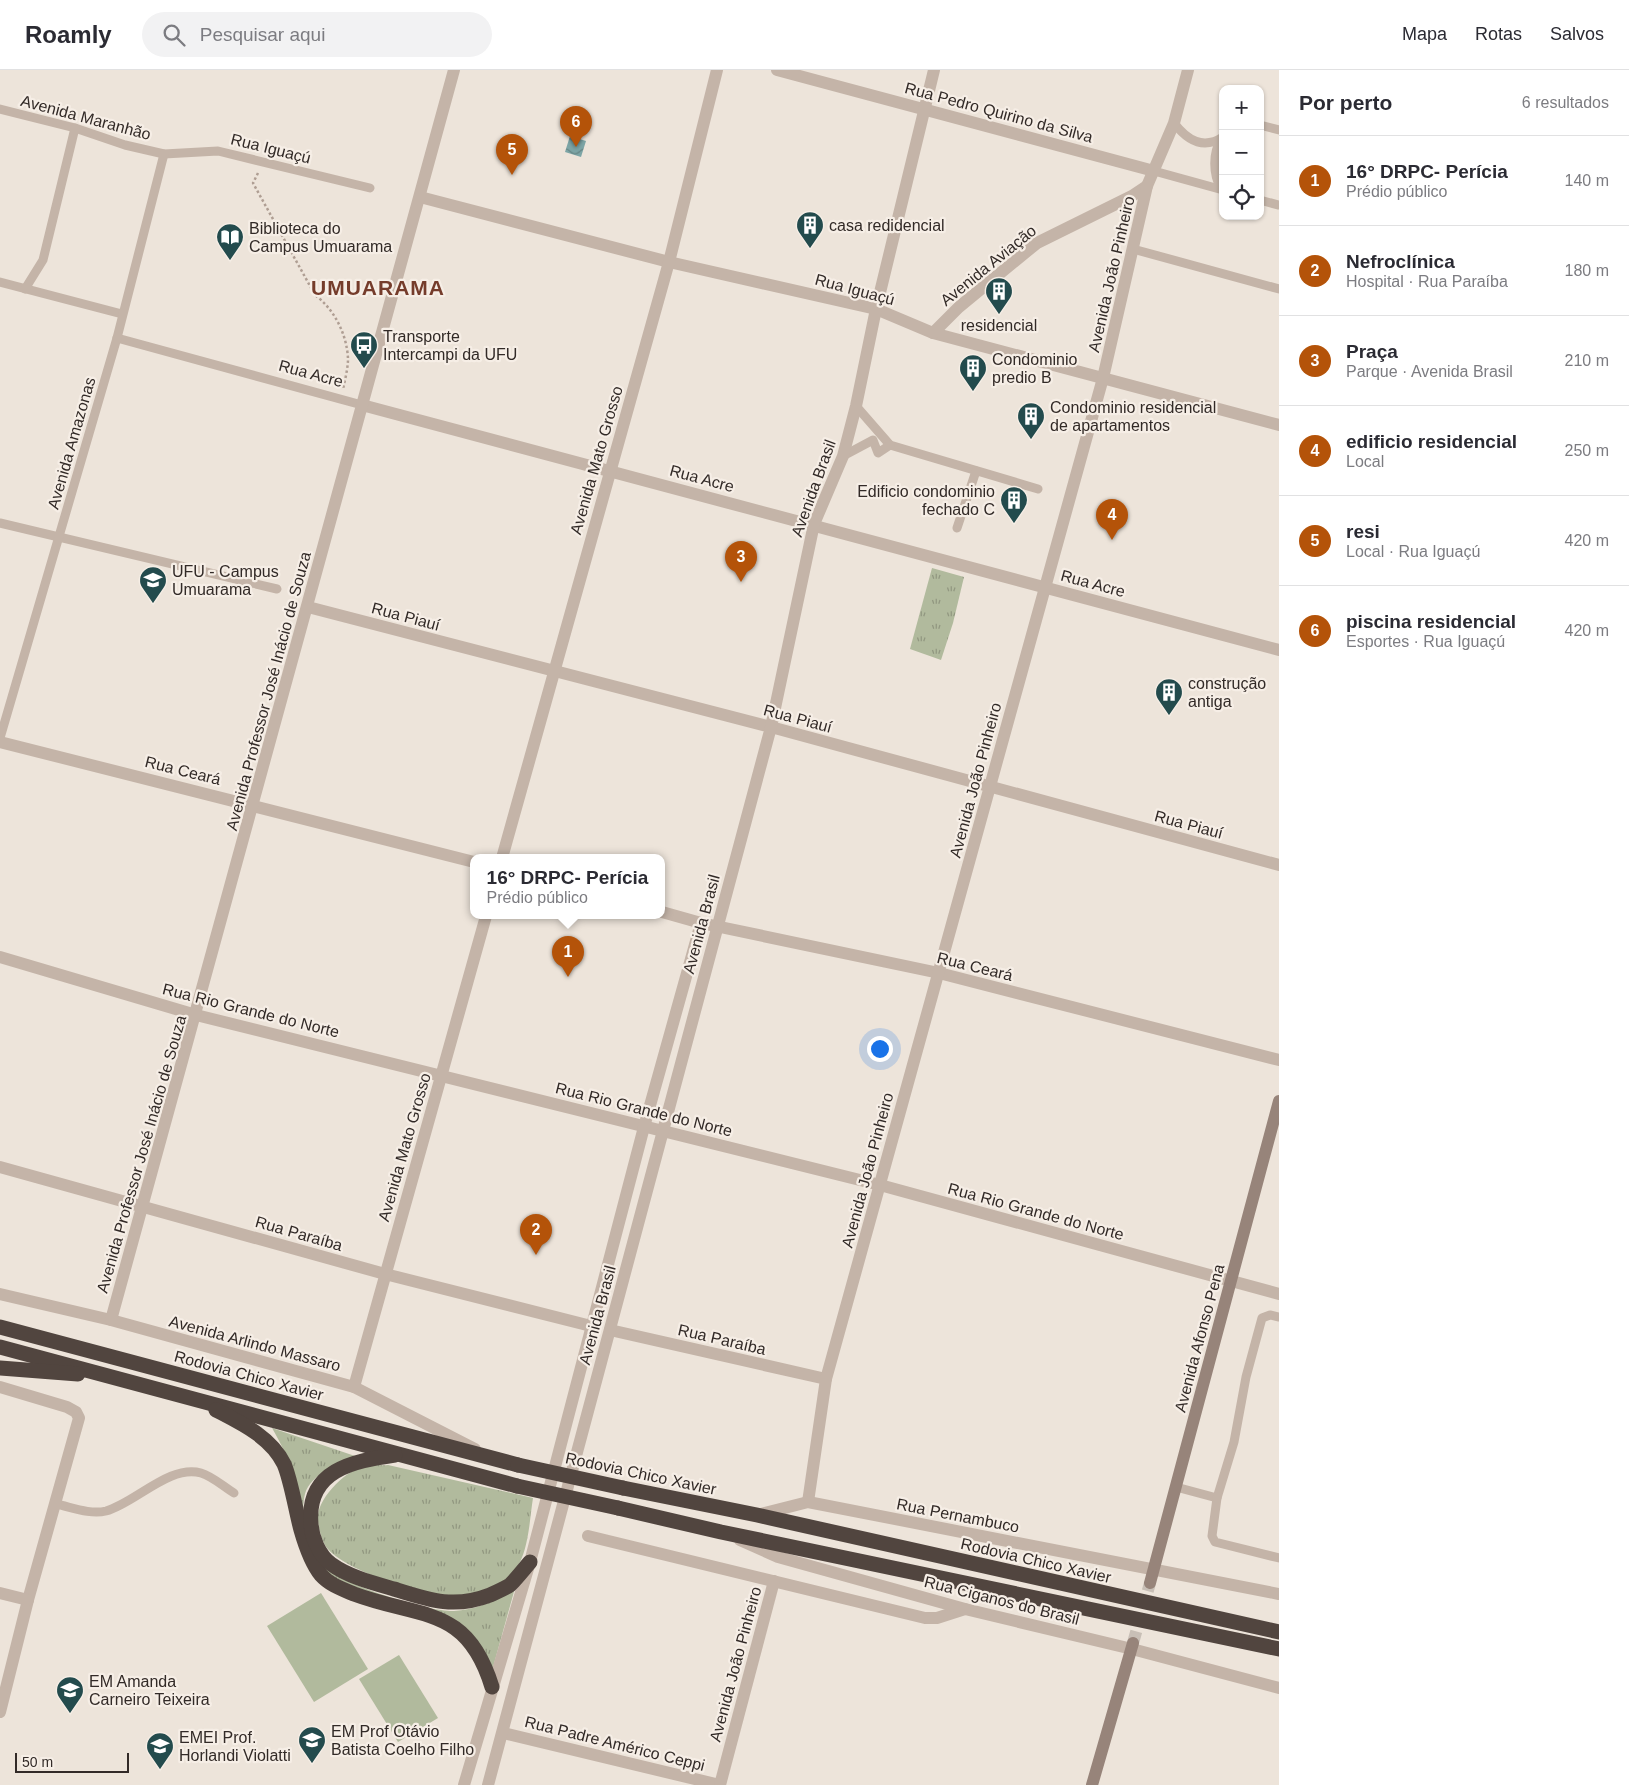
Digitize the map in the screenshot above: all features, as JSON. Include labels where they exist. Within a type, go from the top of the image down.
[{"type":"highway","name":"Rodovia Chico Xavier","points":[[0,1328],[518,1465],[757,1515],[1279,1632]]},
{"type":"highway","points":[[0,1346],[517,1486],[721,1532],[1279,1649]]},
{"type":"highway","points":[[0,1368],[122,1378]]},
{"type":"highway","points":[[191,1397],[252,1429],[279,1456],[285,1468],[305,1541],[321,1575],[334,1586],[358,1595],[407,1608],[453,1624],[473,1644],[486,1669],[492,1688]]},
{"type":"highway","points":[[401,1454],[364,1460],[348,1465],[328,1476],[316,1491],[310,1510],[312,1532],[318,1548],[330,1563],[365,1581],[434,1601],[456,1603],[480,1599],[509,1585],[530,1562]]},
{"type":"street","name":"Avenida Professor José Inácio de Souza","points":[[112,1320],[454,70]]},
{"type":"street","name":"Avenida Mato Grosso","points":[[503,854],[669,262],[717,70]]},
{"type":"street","name":"Rua Pedro Quirino da Silva","points":[[777,70],[1154,171]]},
{"type":"street","name":"Avenida Brasil","points":[[488,1785],[771,728],[814,524],[843,456],[856,406],[876,308],[934,70]]},
{"type":"street","name":"Avenida João Pinheiro","points":[[808,1502],[826,1379],[1103,378],[1147,186],[1174,122],[1188,70]]},
{"type":"street","name":"Avenida Aviação","points":[[933,332],[959,307],[1037,243],[1132,196],[1147,186]]},
{"type":"street","name":"Rua Iguaçú","points":[[420,197],[669,262],[876,308],[933,332],[1279,425]]},
{"type":"street","name":"Rua Acre","points":[[362,404],[1279,650]]},
{"type":"street","name":"Rua Piauí","points":[[308,607],[771,728],[1279,865]]},
{"type":"street","name":"Rua Ceará","points":[[0,742],[253,804],[470,861]]},
{"type":"street","name":"Rua Ceará","points":[[665,913],[939,973],[1279,1060]]},
{"type":"street","name":"Avenida Mato Grosso","points":[[354,1387],[485,919]]},
{"type":"street","name":"Avenida Brasil","points":[[464,1785],[530,1562],[590,1326],[701,922]]},
{"type":"street","name":"Rua Rio Grande do Norte","points":[[0,957],[196,1015],[441,1074],[644,1127],[880,1185],[1279,1294]]},
{"type":"street","name":"Avenida Afonso Pena","points":[[1150,1583],[1279,1101]]},
{"type":"street","name":"Rua Paraíba","points":[[0,1166],[385,1274],[590,1326]]},
{"type":"street","name":"Avenida Arlindo Massaro","points":[[0,1294],[112,1320],[354,1387],[488,1456]]},
{"type":"street","name":"Rua Paraíba","points":[[610,1330],[826,1379]]},
{"type":"street","points":[[0,1387],[67,1407],[76,1412],[79,1418],[28,1600],[0,1712]]},
{"type":"street","name":"Rua Pernambuco","points":[[757,1515],[808,1502],[1279,1594]]},
{"type":"street","name":"Rua Ciganos do Brasil","points":[[721,1532],[778,1557],[965,1609],[1132,1646],[1279,1688]]},
{"type":"street","points":[[588,1536],[925,1618],[938,1618],[965,1609]]},
{"type":"street","name":"Avenida João Pinheiro","points":[[720,1785],[774,1581]]},
{"type":"street","points":[[0,1593],[28,1600]]},
{"type":"street","points":[[1092,1785],[1132,1646]]},
{"type":"street","name":"Rua Padre Américo Ceppi","points":[[502,1733],[720,1785]]},
{"type":"lane","name":"Avenida Maranhão","points":[[0,109],[75,128],[125,145],[164,154]]},
{"type":"lane","points":[[1174,122],[1189,138],[1198,144],[1212,143],[1219,140]]},
{"type":"lane","points":[[1264,126],[1279,130]]},
{"type":"lane","points":[[26,289],[43,260],[75,128]]},
{"type":"lane","points":[[1219,142],[1214,158],[1219,185]]},
{"type":"lane","name":"Rua Iguaçú","points":[[164,154],[218,151],[370,188]]},
{"type":"lane","name":"Avenida Amazonas","points":[[0,738],[117,338],[164,154]]},
{"type":"lane","points":[[1154,171],[1219,189]]},
{"type":"lane","points":[[1264,201],[1278,205]]},
{"type":"lane","points":[[1133,250],[1279,290]]},
{"type":"lane","points":[[0,282],[122,314]]},
{"type":"lane","name":"Rua Acre","points":[[117,338],[362,404]]},
{"type":"lane","points":[[856,406],[890,445],[1038,489]]},
{"type":"lane","points":[[843,456],[873,440],[878,453],[890,445]]},
{"type":"lane","points":[[957,528],[976,471]]},
{"type":"lane","points":[[0,523],[59,539],[277,590]]},
{"type":"lane","points":[[1279,1317],[1270,1315],[1262,1318],[1246,1377],[1234,1442],[1218,1498],[1212,1536],[1215,1542],[1279,1558]]},
{"type":"lane","points":[[56,1504],[92,1512],[105,1511],[175,1475],[189,1471],[203,1473],[234,1493]]},
{"type":"lane","points":[[1176,1487],[1218,1498]]},
{"type":"path","points":[[262,162],[253,184],[309,284],[338,321],[343,334],[348,358],[342,398]]},
{"type":"green space","points":[[932,568],[964,577],[953,623],[941,660],[910,649]]},
{"type":"green space","points":[[272,1428],[355,1456],[319,1475],[308,1487],[303,1505],[306,1528],[316,1550],[331,1568],[348,1581],[412,1604],[454,1611],[478,1606],[502,1597],[515,1588],[492,1671],[473,1637],[446,1617],[350,1588],[335,1580],[324,1570],[309,1545],[304,1531],[292,1473],[284,1450]]},
{"type":"green space","points":[[369,1465],[388,1465],[533,1498],[527,1540],[521,1561],[516,1570],[504,1581],[486,1590],[466,1596],[447,1597],[409,1589],[388,1582],[348,1564],[333,1554],[325,1545],[319,1526],[318,1515],[324,1500],[336,1484],[351,1472]]},
{"type":"green space","points":[[321,1593],[368,1669],[314,1702],[267,1626]]},
{"type":"green space","points":[[399,1655],[438,1718],[398,1742],[359,1679]]},
{"type":"water","points":[[570,136],[586,141],[581,157],[565,152]]},
{"type":"tunnel","points":[[1133,1643],[1150,1583]]},
{"type":"place","name":"piscina residencial","points":[[576,147]]},
{"type":"place","name":"resi","points":[[512,175]]},
{"type":"place","name":"casa redidencial","points":[[810,249]]},
{"type":"place","name":"Biblioteca do Campus Umuarama","points":[[230,261]]},
{"type":"place","name":"residencial","points":[[999,315]]},
{"type":"place","name":"Transporte Intercampi da UFU","points":[[364,369]]},
{"type":"place","name":"Condominio predio B","points":[[973,392]]},
{"type":"place","name":"Condominio residencial de apartamentos","points":[[1031,440]]},
{"type":"place","name":"Edificio condominio fechado C","points":[[1014,524]]},
{"type":"place","name":"edificio residencial","points":[[1112,540]]},
{"type":"place","name":"Praça","points":[[741,582]]},
{"type":"place","name":"UFU - Campus Umuarama","points":[[153,604]]},
{"type":"place","name":"construção antiga","points":[[1169,716]]},
{"type":"place","name":"16° DRPC- Perícia","points":[[568,977]]},
{"type":"place","name":"Nefroclínica","points":[[536,1255]]},
{"type":"place","name":"EM Amanda Carneiro Teixeira","points":[[70,1714]]},
{"type":"place","name":"EM Prof Otávio Batista Coelho Filho","points":[[312,1764]]},
{"type":"place","name":"EMEI Prof. Horlandi Violatti","points":[[160,1770]]},
{"type":"district","name":"UMUARAMA","points":[[378,288]]}]
